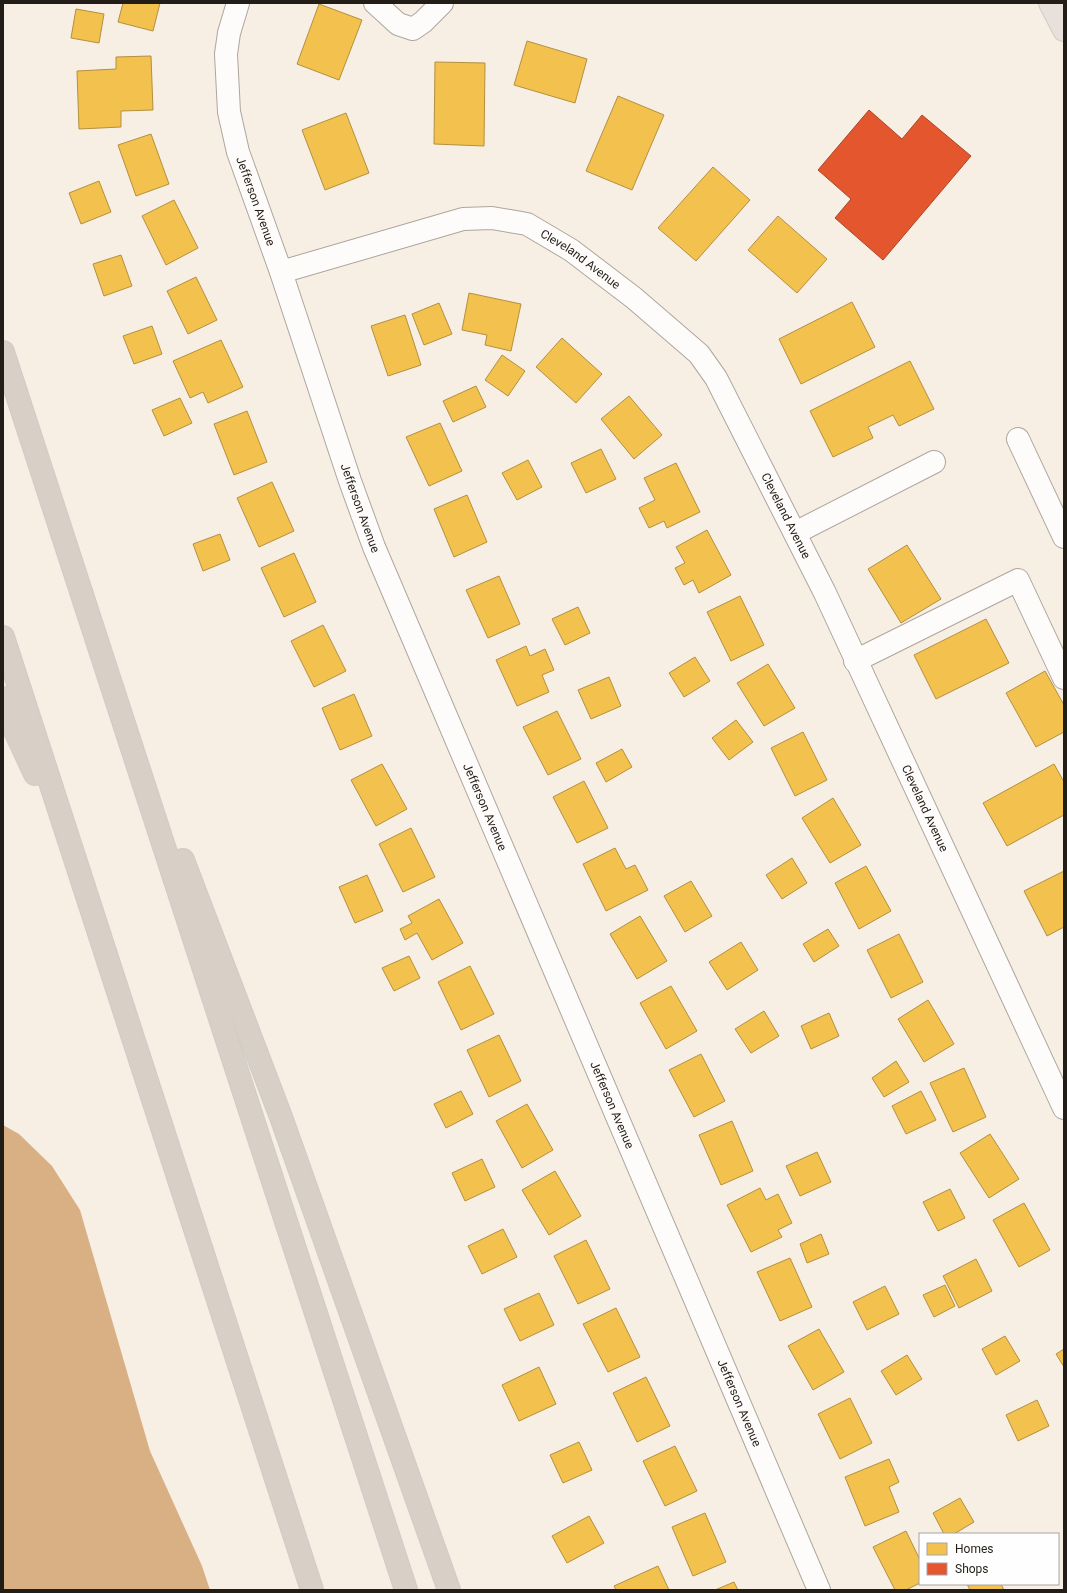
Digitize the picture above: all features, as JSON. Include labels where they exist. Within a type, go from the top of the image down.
[{"type":"highway","points":[[3,352],[406,1590]]},
{"type":"highway","points":[[87,609],[281,1117],[449,1590]]},
{"type":"highway","points":[[3,637],[312,1590]]},
{"type":"highway","points":[[3,698],[10,720],[79,870]]},
{"type":"main road","points":[[1050,3],[1064,30]]},
{"type":"street","name":"Jefferson Avenue","points":[[238,3],[229,33],[226,54],[228,112],[238,152],[281,272],[350,481],[374,547],[819,1590]]},
{"type":"street","points":[[375,3],[398,24],[413,29],[423,22],[442,3]]},
{"type":"street","name":"Cleveland Avenue","points":[[281,272],[463,219],[492,218],[527,224],[571,250],[634,298],[699,354],[716,378],[825,593],[855,661],[1064,1108]]},
{"type":"street","points":[[1018,439],[1064,537]]},
{"type":"street","points":[[795,533],[934,462]]},
{"type":"street","points":[[855,661],[1018,580],[1064,678]]},
{"type":"shaded area","points":[[3,1125],[19,1134],[52,1166],[80,1210],[150,1451],[202,1566],[210,1590],[3,1590]]},
{"type":"building: Homes","points":[[123,3],[160,3],[153,31],[118,22]]},
{"type":"building: Homes","points":[[319,4],[362,20],[339,80],[297,64]]},
{"type":"building: Homes","points":[[76,9],[104,14],[99,43],[71,38]]},
{"type":"building: Homes","points":[[527,41],[587,59],[575,103],[514,85]]},
{"type":"building: Homes","points":[[151,56],[153,110],[121,111],[121,127],[79,129],[77,71],[116,69],[116,57]]},
{"type":"building: Homes","points":[[435,62],[485,63],[484,146],[434,144]]},
{"type":"building: Homes","points":[[618,96],[664,115],[632,190],[586,171]]},
{"type":"building: Homes","points":[[346,113],[369,173],[325,190],[302,130]]},
{"type":"building: Homes","points":[[151,134],[169,184],[136,196],[118,145]]},
{"type":"building: Homes","points":[[713,167],[750,200],[696,261],[658,228]]},
{"type":"building: Homes","points":[[99,181],[111,212],[81,224],[69,193]]},
{"type":"building: Homes","points":[[174,200],[198,248],[166,265],[142,216]]},
{"type":"building: Homes","points":[[778,216],[827,259],[797,293],[748,250]]},
{"type":"building: Homes","points":[[121,255],[132,286],[104,296],[93,264]]},
{"type":"building: Homes","points":[[196,277],[217,320],[188,334],[167,291]]},
{"type":"building: Homes","points":[[469,293],[521,304],[511,351],[485,345],[487,335],[462,330]]},
{"type":"building: Homes","points":[[852,302],[875,347],[801,384],[779,339]]},
{"type":"building: Homes","points":[[439,303],[452,334],[424,345],[412,314]]},
{"type":"building: Homes","points":[[405,315],[421,365],[388,376],[371,326]]},
{"type":"building: Homes","points":[[152,326],[162,354],[134,364],[123,336]]},
{"type":"building: Homes","points":[[562,338],[602,374],[576,403],[536,367]]},
{"type":"building: Homes","points":[[221,340],[243,387],[208,403],[203,392],[190,398],[173,361]]},
{"type":"building: Homes","points":[[502,355],[525,371],[508,396],[485,380]]},
{"type":"building: Homes","points":[[910,361],[934,409],[899,426],[893,415],[868,427],[873,438],[833,457],[810,411]]},
{"type":"building: Homes","points":[[476,386],[486,407],[453,422],[443,401]]},
{"type":"building: Homes","points":[[629,396],[662,435],[634,459],[601,419]]},
{"type":"building: Homes","points":[[180,398],[192,423],[164,436],[152,410]]},
{"type":"building: Homes","points":[[247,411],[267,462],[234,475],[214,424]]},
{"type":"building: Homes","points":[[440,423],[462,471],[429,486],[406,437]]},
{"type":"building: Homes","points":[[601,449],[616,479],[586,493],[571,463]]},
{"type":"building: Homes","points":[[528,460],[542,487],[517,500],[502,473]]},
{"type":"building: Homes","points":[[676,463],[700,512],[667,528],[664,521],[649,528],[639,508],[655,500],[644,478]]},
{"type":"building: Homes","points":[[272,482],[294,531],[259,547],[237,498]]},
{"type":"building: Homes","points":[[467,495],[487,542],[454,557],[434,509]]},
{"type":"building: Homes","points":[[707,530],[731,575],[699,593],[693,580],[684,585],[675,568],[685,563],[676,547]]},
{"type":"building: Homes","points":[[220,534],[230,560],[203,571],[193,544]]},
{"type":"building: Homes","points":[[907,545],[941,599],[901,623],[868,569]]},
{"type":"building: Homes","points":[[294,553],[316,602],[284,617],[261,568]]},
{"type":"building: Homes","points":[[499,576],[520,624],[488,638],[466,590]]},
{"type":"building: Homes","points":[[740,596],[764,645],[731,661],[707,612]]},
{"type":"building: Homes","points":[[578,607],[590,633],[565,645],[552,619]]},
{"type":"building: Homes","points":[[986,619],[1009,663],[936,699],[914,655]]},
{"type":"building: Homes","points":[[323,625],[346,671],[314,687],[291,641]]},
{"type":"building: Homes","points":[[526,646],[530,656],[545,649],[554,670],[542,675],[549,692],[517,706],[496,660]]},
{"type":"building: Homes","points":[[695,657],[710,681],[684,697],[669,673]]},
{"type":"building: Homes","points":[[768,664],[795,708],[764,726],[737,683]]},
{"type":"building: Homes","points":[[1045,671],[1064,705],[1064,732],[1036,747],[1006,693]]},
{"type":"building: Homes","points":[[609,677],[621,706],[591,719],[578,690]]},
{"type":"building: Homes","points":[[354,694],[372,736],[340,750],[322,708]]},
{"type":"building: Homes","points":[[557,711],[581,759],[548,775],[523,727]]},
{"type":"building: Homes","points":[[736,720],[753,742],[729,760],[712,738]]},
{"type":"building: Homes","points":[[803,732],[827,780],[795,796],[771,748]]},
{"type":"building: Homes","points":[[622,749],[632,767],[606,782],[596,763]]},
{"type":"building: Homes","points":[[382,764],[407,809],[376,826],[351,780]]},
{"type":"building: Homes","points":[[1054,764],[1064,782],[1064,815],[1007,846],[983,803]]},
{"type":"building: Homes","points":[[584,781],[608,828],[577,843],[553,797]]},
{"type":"building: Homes","points":[[833,798],[861,845],[830,863],[802,818]]},
{"type":"building: Homes","points":[[411,828],[435,877],[403,892],[379,844]]},
{"type":"building: Homes","points":[[615,848],[626,869],[635,865],[648,890],[606,911],[583,864]]},
{"type":"building: Homes","points":[[792,858],[807,883],[782,899],[766,875]]},
{"type":"building: Homes","points":[[866,866],[891,911],[859,929],[835,883]]},
{"type":"building: Homes","points":[[1064,871],[1064,927],[1047,936],[1024,891]]},
{"type":"building: Homes","points":[[367,875],[383,911],[355,923],[339,887]]},
{"type":"building: Homes","points":[[691,881],[712,916],[685,932],[664,896]]},
{"type":"building: Homes","points":[[439,899],[463,943],[432,960],[417,933],[405,940],[400,929],[412,923],[408,916]]},
{"type":"building: Homes","points":[[640,916],[667,961],[637,979],[610,934]]},
{"type":"building: Homes","points":[[828,929],[839,946],[814,962],[803,944]]},
{"type":"building: Homes","points":[[899,934],[923,982],[891,998],[867,950]]},
{"type":"building: Homes","points":[[741,942],[758,970],[727,990],[709,962]]},
{"type":"building: Homes","points":[[409,956],[420,978],[394,991],[382,968]]},
{"type":"building: Homes","points":[[470,966],[494,1014],[461,1030],[438,982]]},
{"type":"building: Homes","points":[[671,986],[697,1031],[666,1049],[640,1003]]},
{"type":"building: Homes","points":[[928,1000],[954,1044],[924,1062],[898,1019]]},
{"type":"building: Homes","points":[[764,1011],[779,1036],[751,1053],[735,1029]]},
{"type":"building: Homes","points":[[829,1013],[839,1036],[811,1049],[801,1026]]},
{"type":"building: Homes","points":[[499,1035],[521,1081],[489,1097],[467,1050]]},
{"type":"building: Homes","points":[[701,1054],[725,1101],[694,1117],[669,1070]]},
{"type":"building: Homes","points":[[896,1061],[909,1082],[884,1097],[872,1078]]},
{"type":"building: Homes","points":[[964,1068],[986,1117],[953,1132],[930,1083]]},
{"type":"building: Homes","points":[[461,1091],[473,1114],[446,1128],[434,1104]]},
{"type":"building: Homes","points":[[921,1091],[936,1120],[906,1134],[892,1106]]},
{"type":"building: Homes","points":[[527,1104],[553,1150],[522,1168],[496,1121]]},
{"type":"building: Homes","points":[[732,1121],[753,1171],[721,1185],[699,1135]]},
{"type":"building: Homes","points":[[990,1134],[1019,1179],[989,1198],[960,1153]]},
{"type":"building: Homes","points":[[817,1152],[831,1182],[800,1196],[786,1166]]},
{"type":"building: Homes","points":[[482,1159],[495,1187],[465,1201],[452,1173]]},
{"type":"building: Homes","points":[[555,1171],[581,1216],[549,1235],[522,1190]]},
{"type":"building: Homes","points":[[760,1188],[766,1200],[778,1194],[792,1223],[778,1230],[782,1237],[751,1252],[727,1205]]},
{"type":"building: Homes","points":[[950,1189],[965,1218],[938,1231],[923,1202]]},
{"type":"building: Homes","points":[[1024,1203],[1050,1250],[1019,1267],[993,1220]]},
{"type":"building: Homes","points":[[503,1229],[517,1257],[482,1274],[468,1246]]},
{"type":"building: Homes","points":[[821,1234],[829,1254],[807,1263],[800,1244]]},
{"type":"building: Homes","points":[[586,1240],[610,1289],[578,1304],[554,1256]]},
{"type":"building: Homes","points":[[790,1258],[812,1307],[780,1321],[757,1272]]},
{"type":"building: Homes","points":[[976,1259],[992,1291],[959,1308],[943,1276]]},
{"type":"building: Homes","points":[[945,1285],[955,1306],[934,1317],[923,1295]]},
{"type":"building: Homes","points":[[885,1286],[899,1314],[867,1330],[853,1302]]},
{"type":"building: Homes","points":[[539,1293],[554,1325],[520,1341],[504,1309]]},
{"type":"building: Homes","points":[[616,1308],[640,1357],[608,1372],[583,1324]]},
{"type":"building: Homes","points":[[819,1329],[844,1372],[813,1390],[788,1346]]},
{"type":"building: Homes","points":[[1005,1336],[1020,1361],[996,1375],[982,1349]]},
{"type":"building: Homes","points":[[1064,1349],[1064,1367],[1056,1354]]},
{"type":"building: Homes","points":[[907,1355],[922,1379],[896,1395],[881,1371]]},
{"type":"building: Homes","points":[[539,1367],[556,1404],[519,1421],[502,1385]]},
{"type":"building: Homes","points":[[646,1377],[670,1426],[637,1442],[613,1393]]},
{"type":"building: Homes","points":[[850,1398],[872,1443],[840,1459],[818,1414]]},
{"type":"building: Homes","points":[[1037,1400],[1049,1426],[1018,1441],[1006,1415]]},
{"type":"building: Homes","points":[[579,1442],[592,1470],[563,1483],[550,1455]]},
{"type":"building: Homes","points":[[675,1446],[697,1491],[665,1506],[643,1461]]},
{"type":"building: Homes","points":[[889,1459],[899,1482],[889,1487],[899,1512],[865,1526],[845,1477]]},
{"type":"building: Homes","points":[[960,1498],[974,1522],[956,1533],[943,1533],[933,1513]]},
{"type":"building: Homes","points":[[705,1513],[726,1562],[693,1576],[672,1527]]},
{"type":"building: Homes","points":[[589,1516],[604,1543],[567,1563],[552,1536]]},
{"type":"building: Homes","points":[[906,1531],[919,1558],[919,1584],[906,1590],[895,1590],[873,1547]]},
{"type":"building: Homes","points":[[658,1566],[669,1590],[616,1590],[614,1586]]},
{"type":"building: Homes","points":[[734,1582],[738,1590],[715,1590]]},
{"type":"building: Homes","points":[[968,1585],[1002,1585],[1004,1590],[970,1590]]},
{"type":"building: Shops","points":[[869,110],[902,139],[922,115],[971,156],[883,260],[835,218],[851,199],[818,170]]}]
